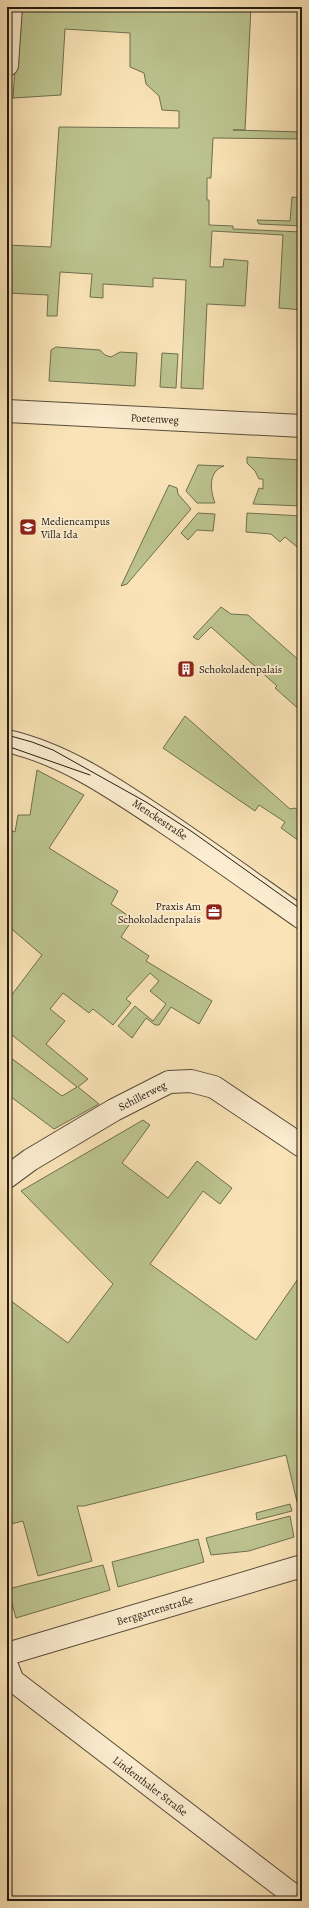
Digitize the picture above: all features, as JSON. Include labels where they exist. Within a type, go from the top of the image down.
[{"type":"street","points":[[7,65],[11,7]]},
{"type":"street","name":"Poetenweg","points":[[7,411],[302,426]]},
{"type":"street","name":"Menckestraße","points":[[7,741],[38,750],[62,760],[107,784],[182,834],[302,918]]},
{"type":"street","name":"Schillerweg","points":[[7,1177],[30,1160],[114,1110],[169,1082],[191,1081],[214,1087],[302,1146]]},
{"type":"street","name":"Berggartenstraße","points":[[7,1654],[302,1566]]},
{"type":"street","name":"Lindenthaler Straße","points":[[7,1666],[13,1681],[301,1901]]},
{"type":"green space","points":[[19,7],[251,7],[245,130],[233,130],[302,132],[302,139],[213,138],[211,178],[207,178],[209,225],[233,226],[233,229],[302,232],[302,310],[279,308],[283,235],[212,231],[210,267],[223,267],[224,259],[248,261],[245,306],[207,304],[203,389],[181,388],[186,280],[153,278],[153,287],[103,284],[103,298],[90,297],[92,274],[60,272],[57,316],[47,316],[48,295],[7,293],[7,245],[51,247],[59,127],[179,128],[179,111],[162,110],[159,96],[146,84],[144,73],[130,67],[130,33],[65,29],[61,95],[13,98]]},
{"type":"green space","points":[[292,197],[302,198],[302,226],[259,224],[257,220],[290,221]]},
{"type":"green space","points":[[56,347],[100,350],[105,355],[111,357],[120,352],[137,353],[135,386],[49,381],[51,350]]},
{"type":"green space","points":[[162,353],[178,354],[176,388],[160,387]]},
{"type":"green space","points":[[247,457],[302,460],[302,506],[253,504],[259,488],[263,489],[263,479],[259,479],[255,471],[247,463]]},
{"type":"green space","points":[[198,465],[224,466],[219,468],[213,476],[211,487],[215,503],[197,503],[186,491]]},
{"type":"green space","points":[[169,485],[177,488],[178,494],[191,509],[127,584],[121,586]]},
{"type":"green space","points":[[198,513],[215,514],[213,531],[197,530],[188,540],[181,533]]},
{"type":"green space","points":[[247,513],[302,516],[302,551],[285,537],[280,542],[271,534],[246,532]]},
{"type":"green space","points":[[221,607],[231,614],[248,615],[302,663],[302,712],[275,688],[277,686],[211,627],[198,640],[193,637]]},
{"type":"green space","points":[[185,716],[290,809],[295,808],[302,814],[302,843],[281,828],[285,822],[259,805],[255,811],[163,748]]},
{"type":"green space","points":[[37,770],[84,795],[49,848],[118,891],[111,904],[133,919],[121,937],[149,956],[146,961],[212,1001],[199,1024],[171,1007],[159,1025],[155,1025],[146,1018],[132,1038],[118,1026],[135,1006],[153,1021],[166,1004],[150,991],[159,981],[150,973],[126,999],[131,1003],[113,1025],[93,1009],[89,1013],[63,993],[50,1009],[65,1021],[46,1044],[88,1079],[78,1087],[99,1104],[54,1129],[7,1094],[7,1055],[62,1096],[77,1087],[7,1031],[7,1001],[42,955],[7,925],[7,829],[15,832],[18,815],[30,815]]},
{"type":"green space","points":[[143,1120],[150,1125],[122,1163],[168,1198],[197,1161],[232,1188],[220,1204],[203,1191],[150,1264],[256,1340],[302,1273],[302,1501],[297,1502],[286,1455],[84,1506],[77,1506],[92,1561],[38,1576],[23,1521],[7,1525],[7,1298],[68,1343],[113,1284],[21,1191]]},
{"type":"green space","points":[[290,1504],[292,1511],[257,1520],[256,1513]]},
{"type":"green space","points":[[290,1516],[294,1537],[249,1551],[211,1555],[206,1538]]},
{"type":"green space","points":[[198,1539],[204,1562],[118,1587],[112,1562]]},
{"type":"green space","points":[[103,1565],[110,1590],[16,1618],[8,1589]]},
{"type":"tram line","points":[[7,735],[53,750],[146,802],[191,831],[302,910]]},
{"type":"tram line","points":[[7,746],[90,775]]},
{"type":"place","name":"Mediencampus Villa Ida","points":[[28,527]]},
{"type":"place","name":"Schokoladenpalais","points":[[186,669]]},
{"type":"place","name":"Praxis Am Schokoladenpalais","points":[[214,912]]}]
